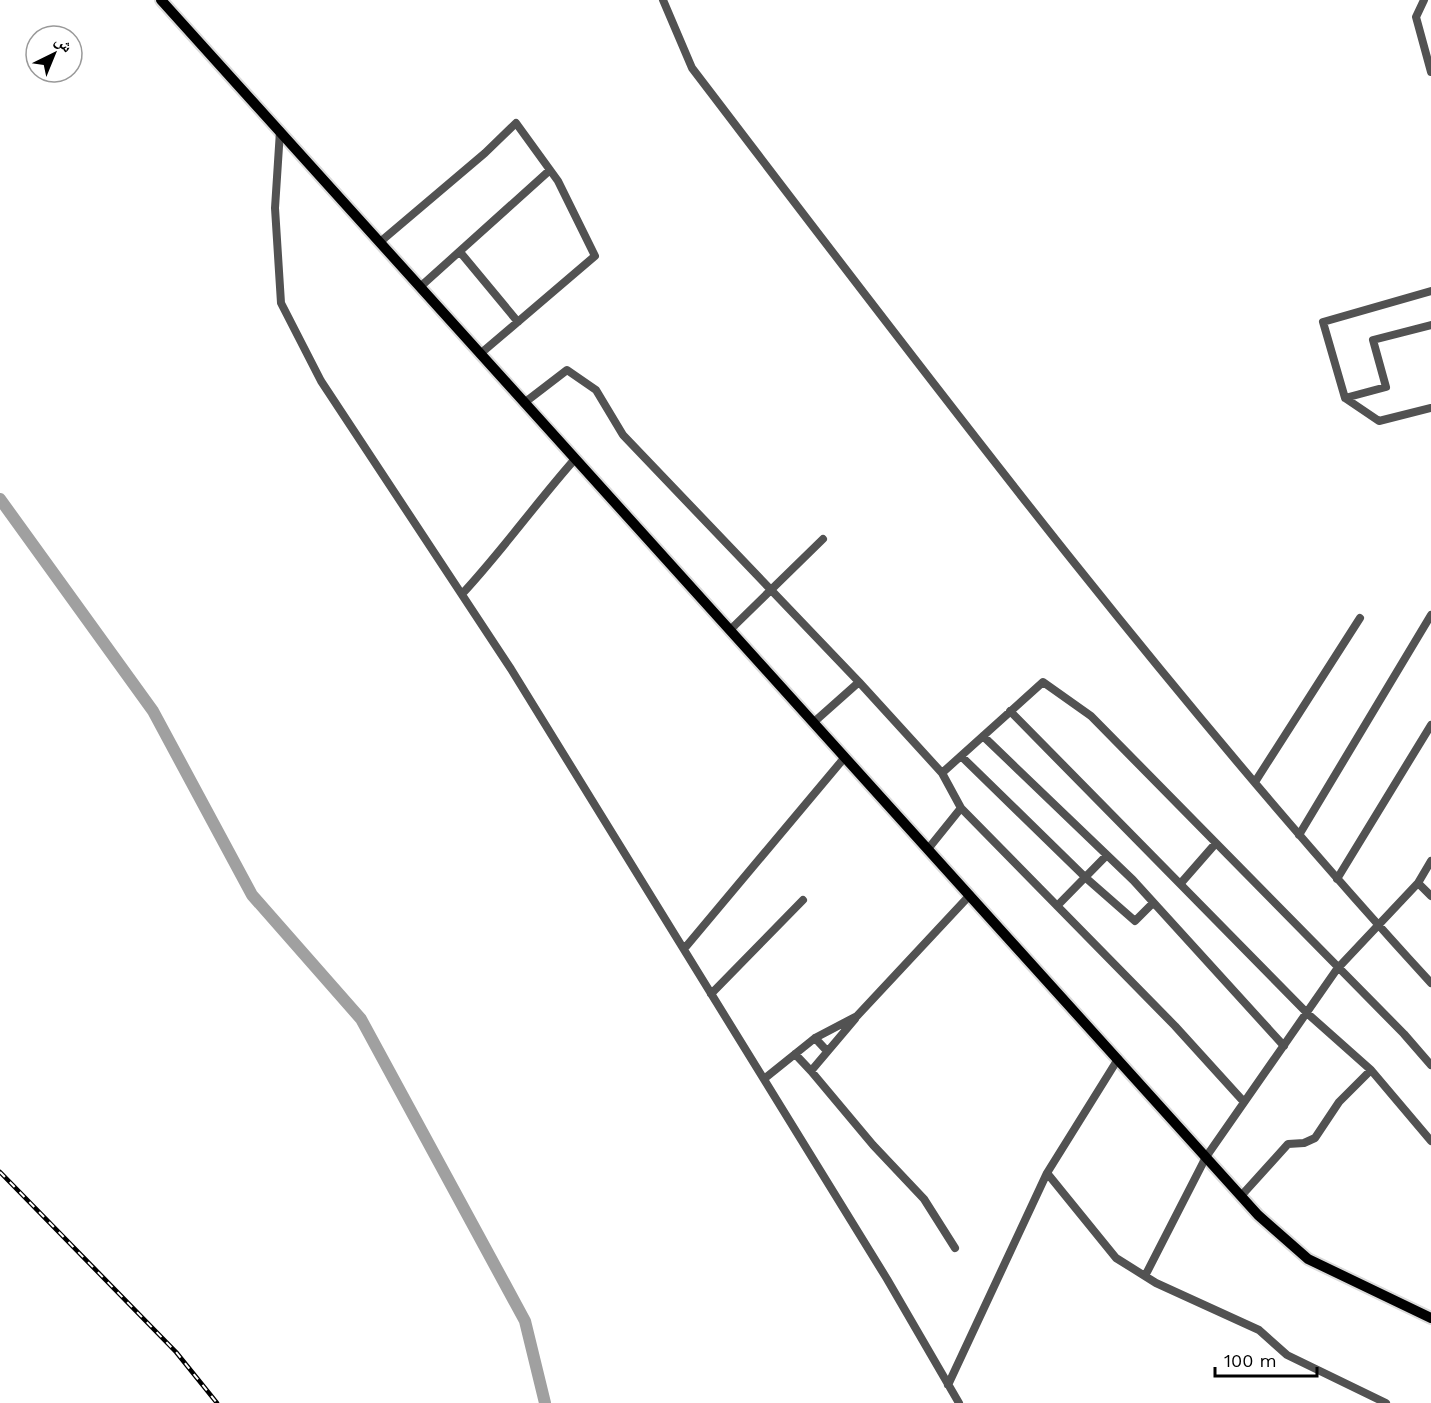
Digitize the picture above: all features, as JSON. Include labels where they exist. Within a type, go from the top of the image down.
[{"type":"main road","points":[[161,0],[1241,1196],[1308,1259],[1431,1318]]},
{"type":"street","points":[[663,0],[692,68],[983,446],[1299,835],[1431,983]]},
{"type":"street","points":[[1424,0],[1416,17],[1431,72]]},
{"type":"street","points":[[380,242],[485,153],[516,123],[550,170],[595,256],[480,354]]},
{"type":"street","points":[[280,131],[275,208],[281,303],[321,381],[518,679],[887,1279],[959,1403]]},
{"type":"street","points":[[420,287],[550,170]]},
{"type":"street","points":[[460,252],[518,322]]},
{"type":"street","points":[[1431,291],[1323,322],[1345,398],[1379,421],[1431,408]]},
{"type":"street","points":[[1345,398],[1386,387],[1373,340],[1431,324]]},
{"type":"street","points":[[525,404],[567,369],[596,390],[623,435],[859,682],[942,773],[961,808],[1175,1026],[1244,1102]]},
{"type":"street","points":[[462,594],[501,551],[535,503],[575,459]]},
{"type":"street","points":[[730,630],[772,592],[823,539]]},
{"type":"street","points":[[1299,835],[1431,615]]},
{"type":"street","points":[[1255,782],[1360,618]]},
{"type":"street","points":[[814,722],[859,682]]},
{"type":"street","points":[[942,773],[1043,682],[1091,716],[1337,969],[1404,1034],[1431,1065]]},
{"type":"street","points":[[1010,711],[1308,1014],[1371,1070],[1431,1141]]},
{"type":"street","points":[[1337,879],[1431,725]]},
{"type":"street","points":[[983,736],[1107,855],[1284,1046]]},
{"type":"street","points":[[961,756],[1086,878],[1135,921],[1153,903]]},
{"type":"street","points":[[684,950],[845,757]]},
{"type":"street","points":[[928,849],[961,808]]},
{"type":"street","points":[[1181,883],[1216,843]]},
{"type":"street","points":[[1057,906],[1107,855]]},
{"type":"street","points":[[1145,1276],[1206,1156],[1308,1014],[1337,969],[1418,883],[1431,861]]},
{"type":"street","points":[[1418,883],[1431,896]]},
{"type":"street","points":[[811,1071],[857,1016],[970,895]]},
{"type":"street","points":[[711,994],[803,900]]},
{"type":"street","points":[[764,1078],[815,1038],[857,1016]]},
{"type":"street","points":[[815,1038],[827,1051]]},
{"type":"street","points":[[795,1054],[873,1145],[924,1199],[955,1248]]},
{"type":"street","points":[[948,1385],[1047,1173],[1118,1059]]},
{"type":"street","points":[[1241,1196],[1288,1144],[1304,1143],[1315,1138],[1339,1102],[1371,1070]]},
{"type":"street","points":[[1047,1173],[1116,1258],[1145,1276],[1259,1330],[1287,1355],[1386,1403]]},
{"type":"waterway","points":[[0,499],[153,711],[252,895],[361,1019],[525,1321],[545,1403]]},
{"type":"railway","points":[[0,1172],[176,1352],[217,1403]]}]
